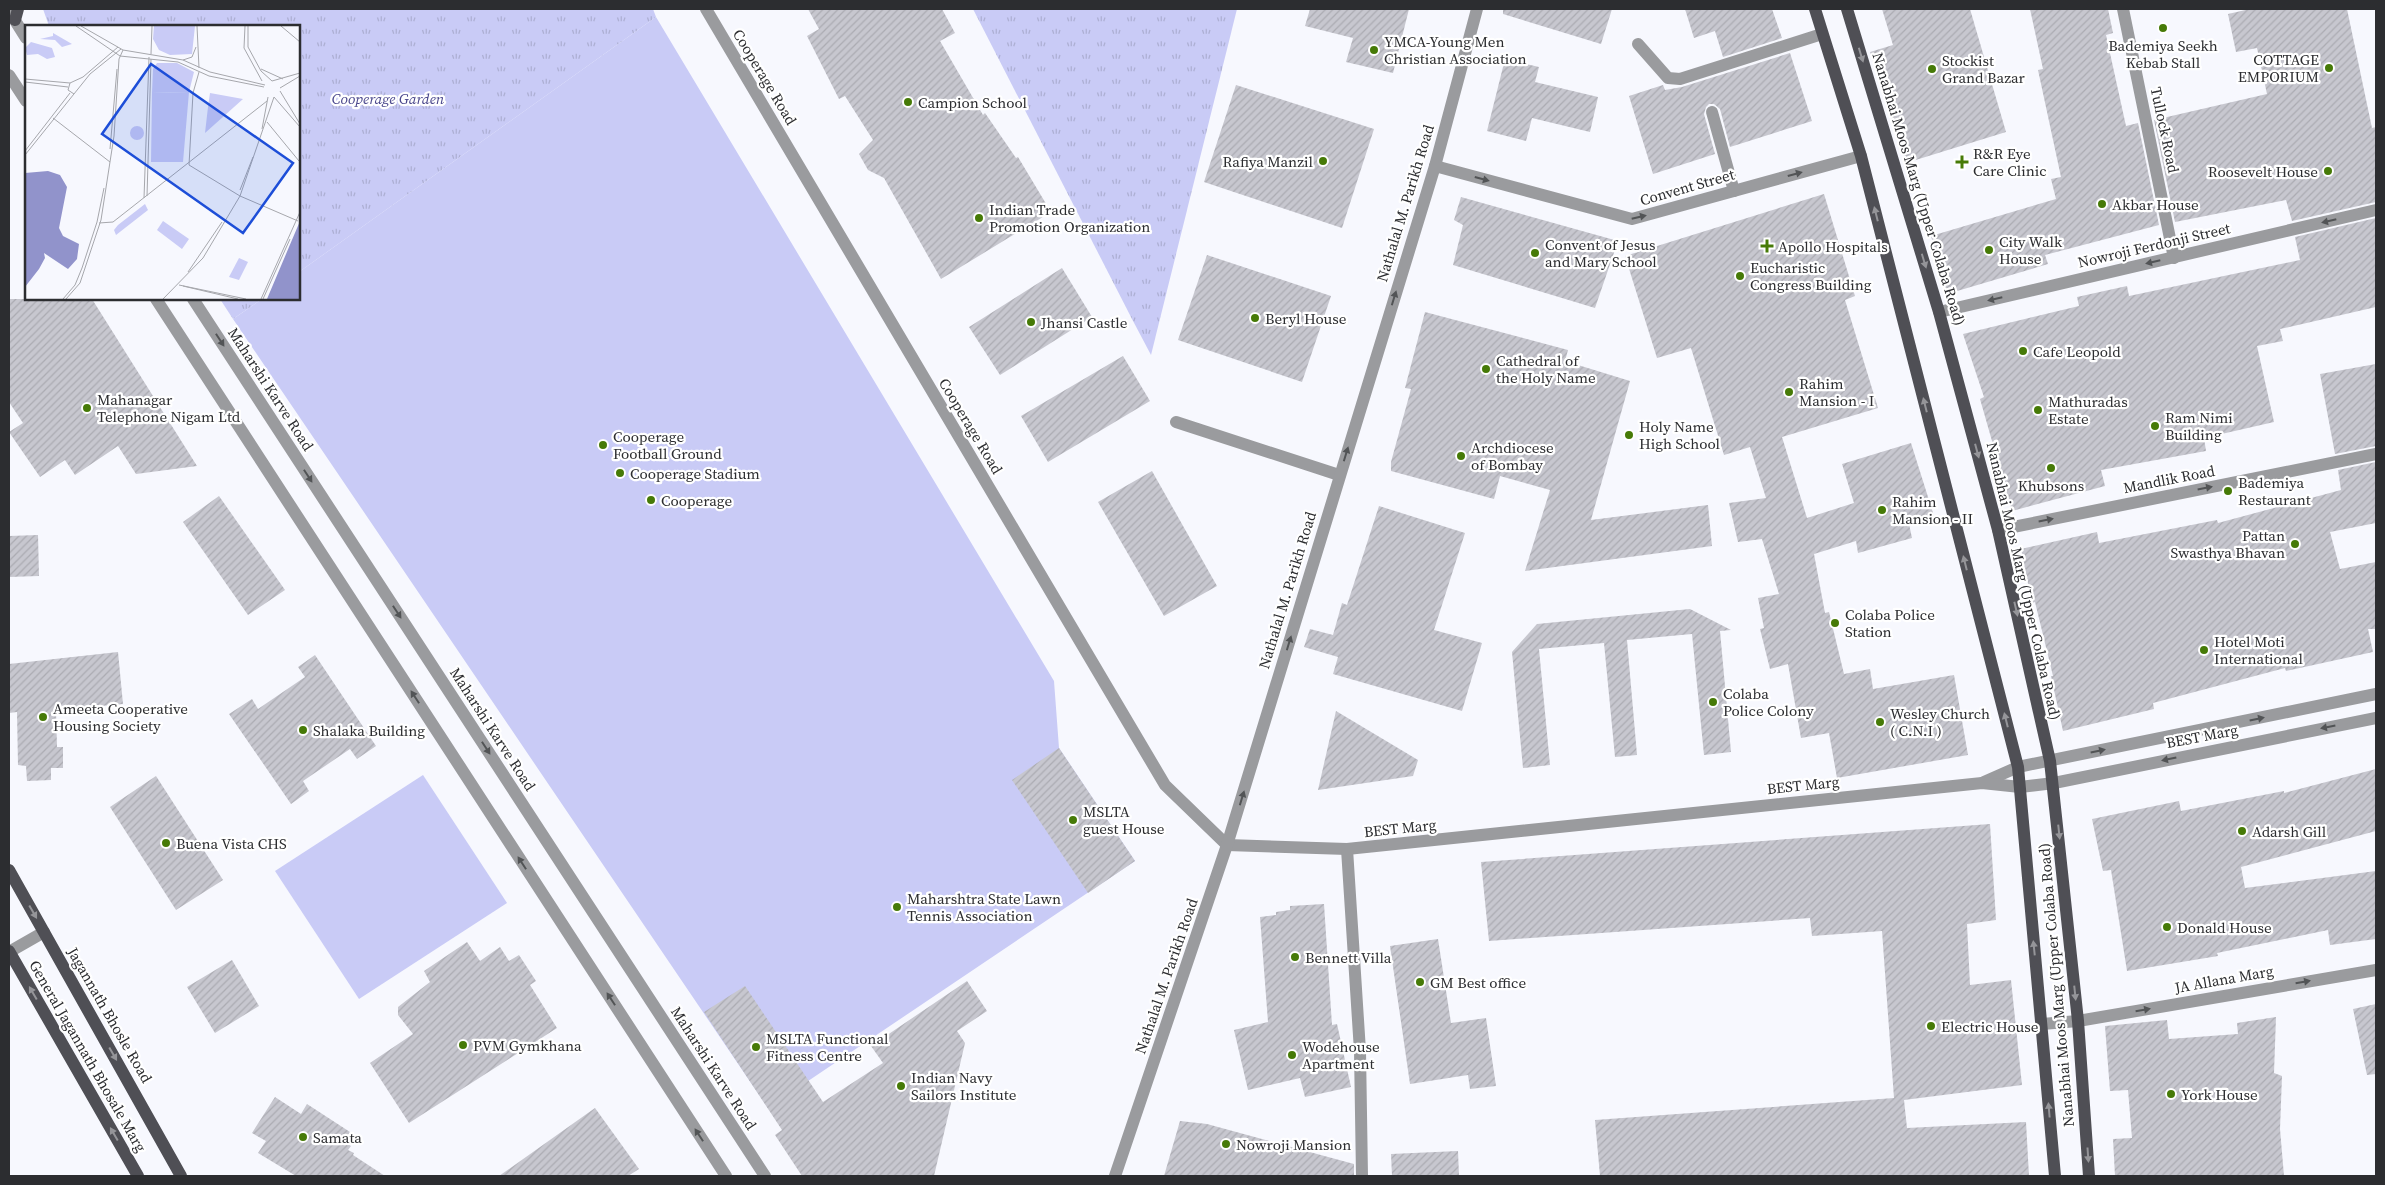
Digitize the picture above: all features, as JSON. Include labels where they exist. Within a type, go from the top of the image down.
[{"type":"main road","name":"Nanabhai Moos Marg (Upper Colaba Road)","points":[[1815,9],[1861,156],[2018,767],[2055,1176]]},
{"type":"main road","name":"Nanabhai Moos Marg (Upper Colaba Road)","points":[[1847,9],[1940,312],[1998,530],[2050,761],[2054,783],[2078,1021],[2089,1176]]},
{"type":"main road","name":"Jagannath Bhosle Road","points":[[9,870],[181,1176]]},
{"type":"main road","name":"General Jagannath Bhosale Marg","points":[[9,951],[138,1176]]},
{"type":"street","name":"Cooperage Road","points":[[706,9],[1165,785],[1228,845]]},
{"type":"street","name":"Nathalal M. Parikh Road","points":[[1116,1176],[1228,845],[1339,475],[1435,166],[1477,9]]},
{"type":"street","name":"Tullock Road","points":[[2124,9],[2174,258]]},
{"type":"street","points":[[14,13],[25,36]]},
{"type":"street","points":[[1638,44],[1668,78],[1680,79],[1822,34]]},
{"type":"street","points":[[10,78],[25,100]]},
{"type":"street","points":[[1712,112],[1734,191]]},
{"type":"street","name":"Convent Street","points":[[1435,166],[1632,219],[1861,156]]},
{"type":"street","name":"Nowroji Ferdonji Street","points":[[1940,312],[2376,210]]},
{"type":"street","points":[[157,300],[726,1176]]},
{"type":"street","name":"Maharshi Karve Road","points":[[194,300],[765,1176]]},
{"type":"street","points":[[1176,422],[1339,475]]},
{"type":"street","name":"Mandlik Road","points":[[1998,530],[2376,454]]},
{"type":"street","points":[[1982,783],[2018,767],[2376,694]]},
{"type":"street","name":"BEST Marg","points":[[1228,845],[1347,849],[1982,783],[2020,787],[2054,783],[2376,718]]},
{"type":"street","points":[[1347,849],[1360,1051],[1362,1176]]},
{"type":"street","points":[[9,951],[44,932]]},
{"type":"street","name":"JA Allana Marg","points":[[2042,1024],[2078,1021],[2376,970]]},
{"type":"green space","name":"Cooperage Garden","points":[[43,9],[653,9],[656,17],[300,271],[300,25],[49,25]]},
{"type":"green space","points":[[973,9],[1237,9],[1151,355],[1132,319]]},
{"type":"green space","name":"Cooperage","points":[[656,17],[1054,681],[1059,748],[1135,861],[768,1108],[233,319],[261,300],[300,300],[300,271]]},
{"type":"green space","points":[[221,300],[261,300],[233,319]]},
{"type":"green space","points":[[423,775],[507,903],[359,999],[275,871]]},
{"type":"building","points":[[808,9],[942,9],[955,33],[940,41],[983,115],[985,113],[1016,158],[1018,157],[1051,212],[941,279],[884,178],[868,170],[859,154],[873,140],[845,96],[839,99],[807,36],[819,29]]},
{"type":"building","name":"YMCA-Young Men Christian Association","points":[[1310,9],[1409,9],[1393,73],[1346,62],[1353,38],[1305,26]]},
{"type":"building","points":[[1503,9],[1612,9],[1601,44],[1503,14]]},
{"type":"building","points":[[1685,9],[1772,9],[1782,38],[1723,57],[1715,31],[1694,38]]},
{"type":"building","points":[[1882,9],[1970,9],[2006,132],[1906,163],[1870,52],[1893,45]]},
{"type":"building","points":[[2030,9],[2108,9],[2113,33],[2106,35],[2126,126],[2138,123],[2159,225],[2045,255],[2048,264],[1947,294],[1931,236],[2056,199],[2051,179],[2061,177],[2038,70],[2043,69]]},
{"type":"building","points":[[2250,9],[2347,9],[2372,128],[2376,127],[2376,202],[2292,221],[2286,200],[2175,222],[2154,120],[2267,94],[2257,48],[2236,52],[2228,14]]},
{"type":"building","points":[[1790,53],[1812,121],[1730,147],[1720,109],[1714,104],[1709,104],[1704,114],[1715,154],[1653,174],[1629,96],[1663,85],[1665,90],[1682,87]]},
{"type":"building","points":[[1505,59],[1539,67],[1535,82],[1598,97],[1590,132],[1532,118],[1526,141],[1487,131]]},
{"type":"building","name":"Rafiya Manzil","points":[[1236,85],[1374,129],[1342,228],[1204,182]]},
{"type":"building","points":[[1824,194],[1855,296],[1845,300],[1878,408],[1782,437],[1807,518],[1854,503],[1842,464],[1911,443],[1934,516],[1909,524],[1912,538],[1858,553],[1856,541],[1814,554],[1825,613],[1829,612],[1844,674],[1870,669],[1873,689],[1954,675],[1968,755],[1837,778],[1829,733],[1801,738],[1788,664],[1770,669],[1760,629],[1764,628],[1758,598],[1779,594],[1762,539],[1738,542],[1729,503],[1766,498],[1750,447],[1724,455],[1691,348],[1657,358],[1625,256]]},
{"type":"building","name":"Convent of Jesus and Mary School","points":[[1461,197],[1618,241],[1595,308],[1453,265],[1463,225],[1454,220]]},
{"type":"building","points":[[2376,218],[2376,307],[2280,329],[2283,341],[2257,346],[2274,422],[2204,438],[2206,451],[2101,470],[2105,486],[2012,511],[1980,399],[1984,397],[1963,334],[2079,306],[2077,297],[2127,286],[2129,296],[2300,260],[2295,237]]},
{"type":"building","name":"Beryl House","points":[[1207,255],[1331,296],[1302,382],[1178,340]]},
{"type":"building","name":"Jhansi Castle","points":[[1062,268],[1092,317],[1000,375],[969,327]]},
{"type":"building","name":"Mahanagar Telephone Nigam Ltd","points":[[9,299],[93,300],[197,466],[136,474],[118,446],[75,475],[65,460],[40,477],[9,432],[23,423],[9,402]]},
{"type":"building","points":[[1425,312],[1568,350],[1565,361],[1630,381],[1591,520],[1708,505],[1712,546],[1525,571],[1550,490],[1500,476],[1494,499],[1391,471],[1391,462],[1411,389],[1405,388]]},
{"type":"building","points":[[1123,356],[1150,401],[1048,462],[1021,416]]},
{"type":"building","points":[[2376,364],[2376,446],[2335,454],[2320,374]]},
{"type":"building","points":[[2376,462],[2376,523],[2330,532],[2340,569],[2376,562],[2376,629],[2368,629],[2373,652],[2286,671],[2285,668],[2153,703],[2154,709],[2063,731],[2051,676],[2053,676],[2035,602],[2032,603],[2021,549],[2097,532],[2099,543],[2217,520],[2218,523],[2341,490],[2338,470]]},
{"type":"building","points":[[1152,471],[1217,586],[1164,616],[1098,502]]},
{"type":"building","points":[[219,496],[285,590],[248,615],[183,522]]},
{"type":"building","points":[[1379,506],[1465,533],[1434,630],[1482,643],[1462,711],[1333,674],[1338,657],[1304,647],[1310,629],[1333,635],[1342,603],[1347,605]]},
{"type":"building","points":[[38,535],[39,576],[9,577],[9,536]]},
{"type":"building","name":"Colaba Police Colony","points":[[1690,609],[1731,630],[1720,631],[1731,752],[1704,755],[1692,634],[1627,640],[1637,755],[1615,757],[1604,643],[1539,649],[1550,765],[1523,768],[1512,652],[1537,624]]},
{"type":"building","name":"Ameeta Cooperative Housing Society","points":[[118,652],[123,704],[56,710],[57,747],[63,747],[63,768],[51,768],[51,780],[27,781],[26,766],[18,765],[17,712],[9,713],[9,664]]},
{"type":"building","name":"Shalaka Building","points":[[315,655],[376,746],[357,759],[350,749],[303,781],[309,791],[291,804],[229,714],[252,699],[258,709],[305,677],[298,667]]},
{"type":"building","points":[[1336,711],[1418,760],[1413,776],[1318,790]]},
{"type":"building","name":"MSLTA guest House","points":[[1059,748],[1135,861],[1088,893],[1012,780]]},
{"type":"building","points":[[2376,769],[2376,831],[2241,867],[2245,888],[2376,871],[2376,939],[2330,945],[2328,930],[2217,953],[2218,956],[2127,971],[2111,870],[2103,871],[2092,819],[2179,801],[2181,811],[2284,791],[2284,793]]},
{"type":"building","name":"Buena Vista CHS","points":[[156,776],[223,880],[176,910],[110,807]]},
{"type":"building","name":"Electric House","points":[[1990,824],[1996,920],[1967,924],[1970,985],[2011,980],[2022,1085],[1904,1100],[1907,1128],[2026,1122],[2029,1176],[1600,1176],[1595,1120],[1894,1098],[1882,931],[1812,936],[1810,918],[1489,941],[1481,862]]},
{"type":"building","points":[[1324,904],[1332,1025],[1337,1024],[1351,1087],[1305,1097],[1300,1078],[1248,1090],[1234,1030],[1268,1022],[1260,917],[1276,915],[1276,912],[1290,910],[1290,906]]},
{"type":"building","name":"GM Best office","points":[[1438,939],[1451,1023],[1486,1018],[1496,1086],[1470,1089],[1468,1075],[1410,1084],[1390,946]]},
{"type":"building","name":"PVM Gymkhana","points":[[467,942],[480,961],[500,947],[509,961],[519,955],[536,981],[530,985],[557,1028],[409,1123],[370,1063],[413,1034],[398,1015],[398,1007],[430,982],[424,971]]},
{"type":"building","points":[[232,960],[259,1006],[215,1033],[187,987]]},
{"type":"building","name":"Indian Navy Sailors Institute","points":[[967,981],[987,1011],[957,1031],[965,1043],[934,1176],[802,1176],[775,1135],[782,1130],[704,1012],[745,986],[823,1102],[883,1063],[871,1046]]},
{"type":"building","points":[[2376,1004],[2376,1074],[2367,1075],[2353,1009]]},
{"type":"building","name":"York House","points":[[2276,1017],[2274,1073],[2282,1076],[2280,1129],[2284,1176],[2115,1176],[2113,1139],[2132,1138],[2128,1090],[2110,1091],[2105,1026],[2167,1020],[2169,1039],[2238,1034],[2237,1023]]},
{"type":"building","name":"Samata","points":[[275,1097],[301,1114],[307,1104],[350,1132],[344,1142],[351,1146],[348,1150],[385,1176],[296,1176],[258,1153],[266,1141],[252,1133]]},
{"type":"building","points":[[595,1108],[639,1169],[628,1176],[499,1176]]},
{"type":"building","name":"Nowroji Mansion","points":[[1180,1121],[1207,1124],[1354,1164],[1354,1176],[1164,1176]]},
{"type":"building","points":[[1458,1151],[1459,1176],[1392,1176],[1391,1154]]},
{"type":"place","name":"Bademiya Seekh Kebab Stall","points":[[2163,28]]},
{"type":"place","name":"YMCA-Young Men Christian Association","points":[[1374,50]]},
{"type":"place","name":"COTTAGE EMPORIUM","points":[[2329,68]]},
{"type":"place","name":"Stockist Grand Bazar","points":[[1932,69]]},
{"type":"place","name":"Campion School","points":[[908,102]]},
{"type":"place","name":"Rafiya Manzil","points":[[1323,161]]},
{"type":"place","name":"R&R Eye Care Clinic","points":[[1962,162]]},
{"type":"place","name":"Roosevelt House","points":[[2328,171]]},
{"type":"place","name":"Akbar House","points":[[2102,204]]},
{"type":"place","name":"Indian Trade Promotion Organization","points":[[979,218]]},
{"type":"place","name":"Apollo Hospitals","points":[[1767,246]]},
{"type":"place","name":"City Walk House","points":[[1989,250]]},
{"type":"place","name":"Convent of Jesus and Mary School","points":[[1535,253]]},
{"type":"place","name":"Eucharistic Congress Building","points":[[1740,276]]},
{"type":"place","name":"Beryl House","points":[[1255,318]]},
{"type":"place","name":"Jhansi Castle","points":[[1031,322]]},
{"type":"place","name":"Cafe Leopold","points":[[2023,351]]},
{"type":"place","name":"Cathedral of the Holy Name","points":[[1486,369]]},
{"type":"place","name":"Rahim Mansion - I","points":[[1789,392]]},
{"type":"place","name":"Mahanagar Telephone Nigam Ltd","points":[[87,408]]},
{"type":"place","name":"Mathuradas Estate","points":[[2038,410]]},
{"type":"place","name":"Ram Nimi Building","points":[[2155,426]]},
{"type":"place","name":"Holy Name High School","points":[[1629,435]]},
{"type":"place","name":"Cooperage Football Ground","points":[[603,445]]},
{"type":"place","name":"Archdiocese of Bombay","points":[[1461,456]]},
{"type":"place","name":"Khubsons","points":[[2051,468]]},
{"type":"place","name":"Cooperage Stadium","points":[[620,473]]},
{"type":"place","name":"Bademiya Restaurant","points":[[2228,491]]},
{"type":"place","name":"Cooperage","points":[[651,500]]},
{"type":"place","name":"Rahim Mansion - II","points":[[1882,510]]},
{"type":"place","name":"Pattan Swasthya Bhavan","points":[[2295,544]]},
{"type":"place","name":"Colaba Police Station","points":[[1835,623]]},
{"type":"place","name":"Hotel Moti International","points":[[2204,650]]},
{"type":"place","name":"Colaba Police Colony","points":[[1713,702]]},
{"type":"place","name":"Ameeta Cooperative Housing Society","points":[[43,717]]},
{"type":"place","name":"Wesley Church ( C.N.I )","points":[[1880,722]]},
{"type":"place","name":"Shalaka Building","points":[[303,730]]},
{"type":"place","name":"MSLTA guest House","points":[[1073,820]]},
{"type":"place","name":"Adarsh Gill","points":[[2242,831]]},
{"type":"place","name":"Buena Vista CHS","points":[[166,843]]},
{"type":"place","name":"Maharshtra State Lawn Tennis Association","points":[[897,907]]},
{"type":"place","name":"Donald House","points":[[2167,927]]},
{"type":"place","name":"Bennett Villa","points":[[1295,957]]},
{"type":"place","name":"GM Best office","points":[[1420,982]]},
{"type":"place","name":"Electric House","points":[[1931,1026]]},
{"type":"place","name":"PVM Gymkhana","points":[[463,1045]]},
{"type":"place","name":"MSLTA Functional Fitness Centre","points":[[756,1047]]},
{"type":"place","name":"Wodehouse Apartment","points":[[1292,1055]]},
{"type":"place","name":"Indian Navy Sailors Institute","points":[[901,1086]]},
{"type":"place","name":"York House","points":[[2171,1094]]},
{"type":"place","name":"Samata","points":[[303,1137]]},
{"type":"place","name":"Nowroji Mansion","points":[[1226,1144]]}]
